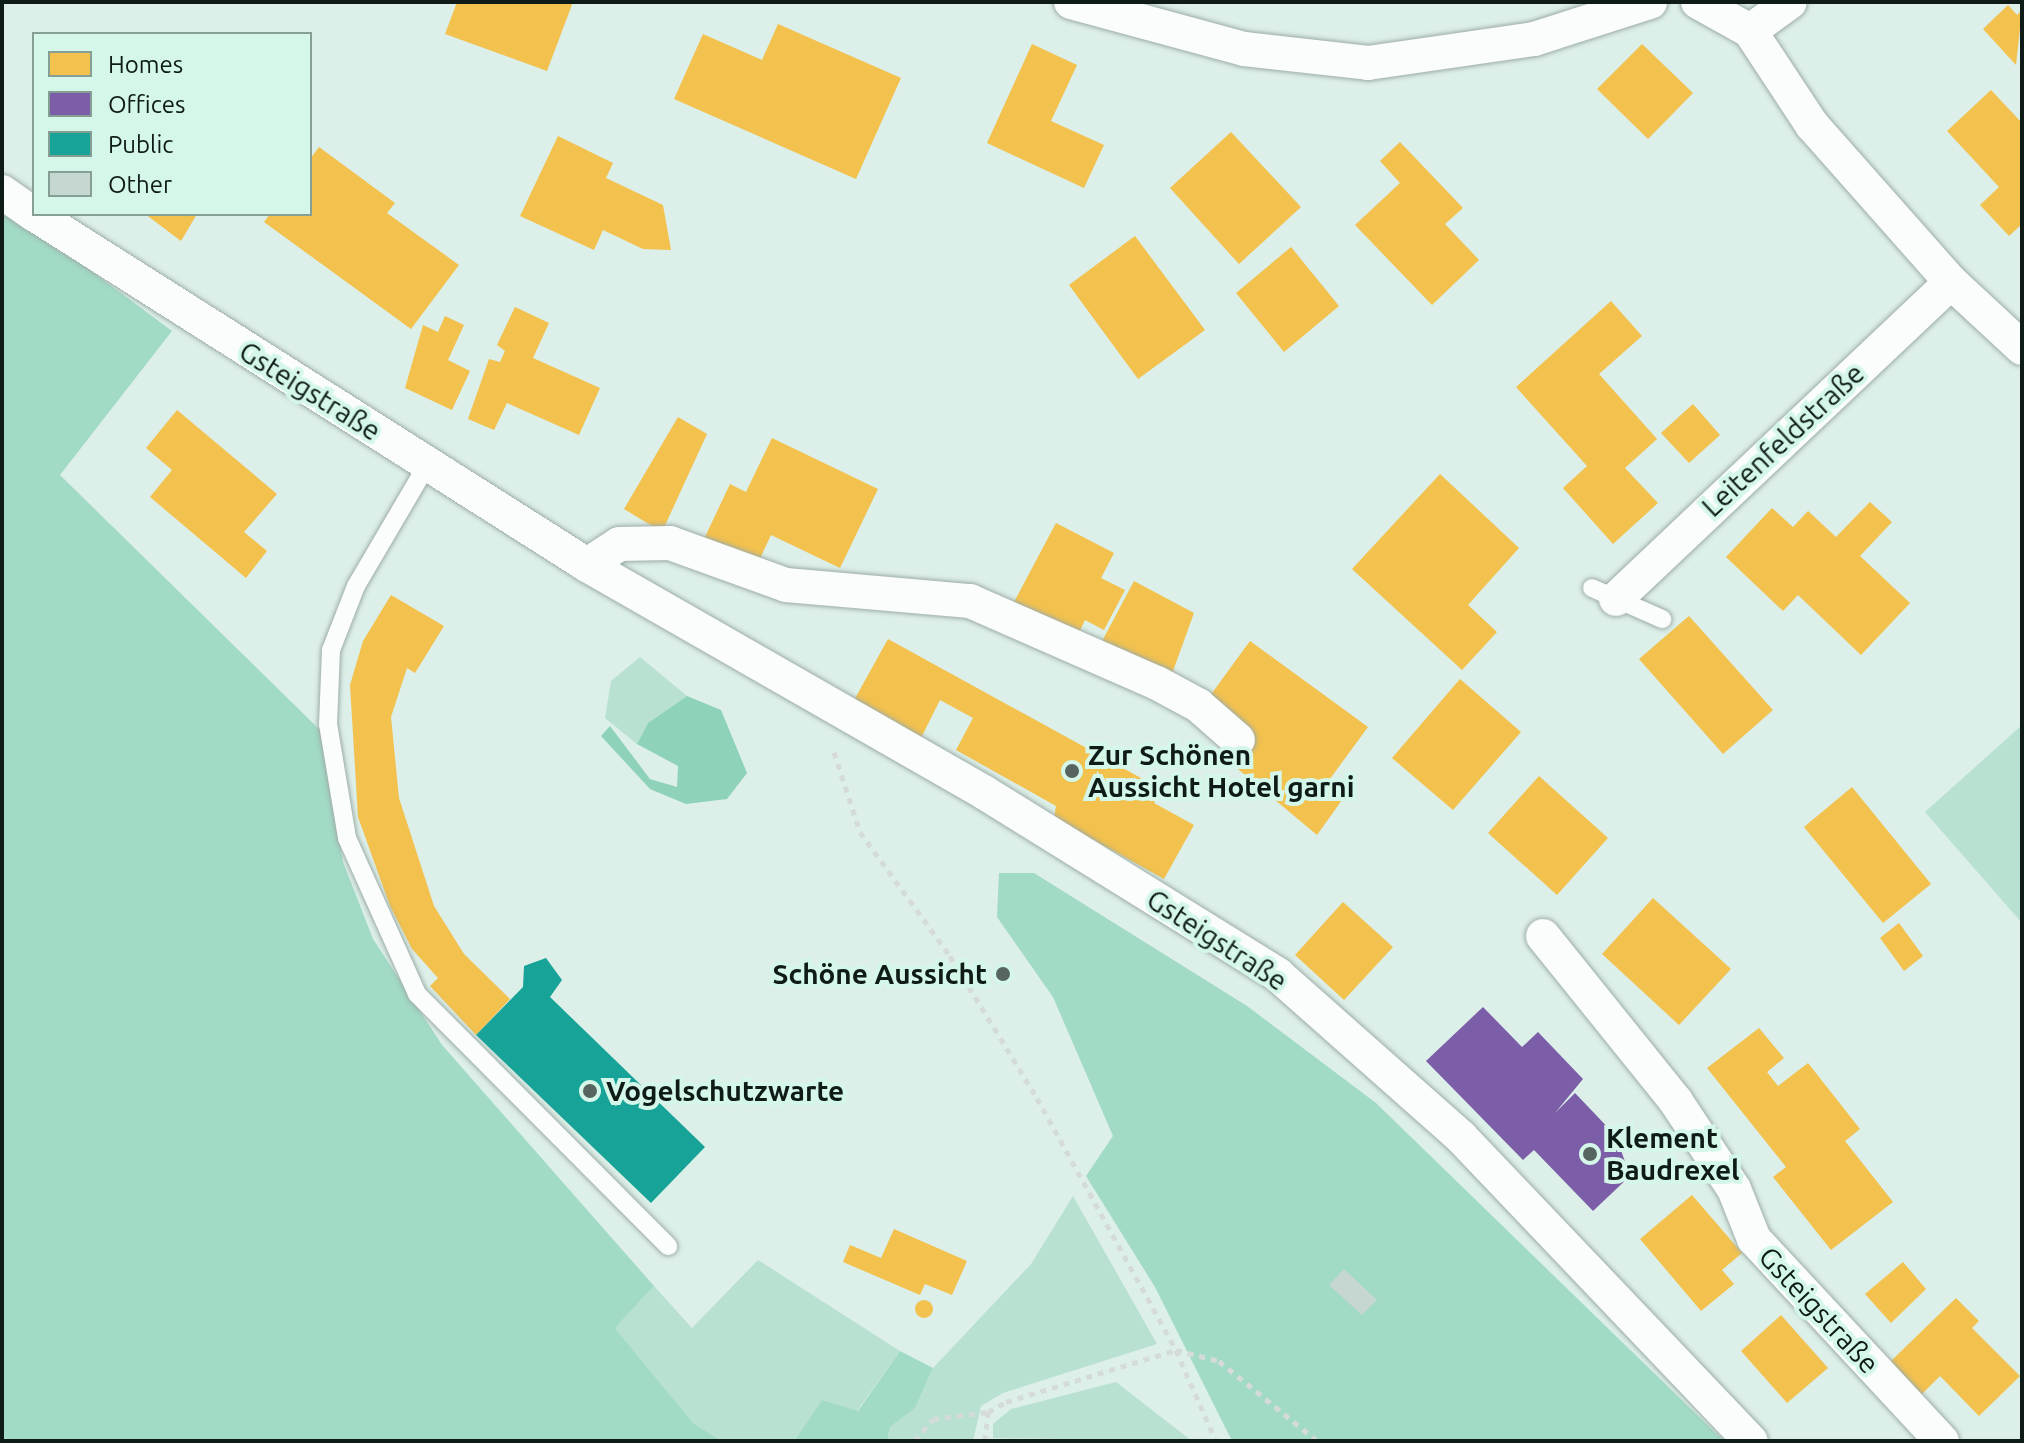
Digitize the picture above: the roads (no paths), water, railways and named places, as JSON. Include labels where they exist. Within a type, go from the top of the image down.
[{"type":"street","points":[[1071,2],[1244,49],[1368,63],[1534,39],[1650,2]]},
{"type":"street","points":[[1698,2],[1750,31],[1812,125],[1951,282],[2022,348]]},
{"type":"street","points":[[1750,31],[1790,2]]},
{"type":"street","name":"Gsteigstraße","points":[[2,192],[32,213]]},
{"type":"street","name":"Gsteigstraße","points":[[37,216],[587,565],[819,703],[985,793],[1278,975],[1461,1137],[1751,1441]]},
{"type":"street","name":"Leitenfeldstraße","points":[[1604,594],[1951,282]]},
{"type":"street","points":[[587,565],[619,544],[670,543],[786,585],[970,601],[1157,683],[1198,705],[1238,740]]},
{"type":"street","name":"Gsteigstraße","points":[[1543,936],[1675,1100],[1734,1189],[1754,1239],[1942,1441]]},
{"type":"lane","points":[[427,465],[356,586],[331,650],[328,724],[347,838],[417,994],[668,1246]]},
{"type":"lane","points":[[1604,594],[1662,619]]},
{"type":"place","name":"Zur Schönen Aussicht Hotel garni","points":[[1072,771]]},
{"type":"place","name":"Schöne Aussicht","points":[[1003,974]]},
{"type":"place","name":"Vogelschutzwarte","points":[[590,1091]]},
{"type":"place","name":"Klement Baudrexel","points":[[1590,1154]]}]
